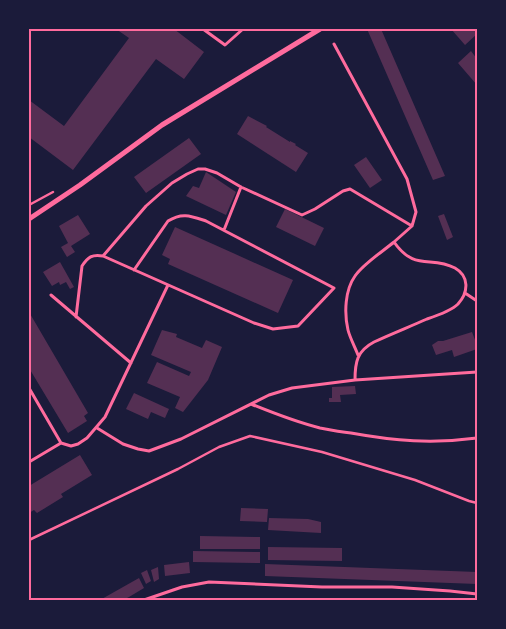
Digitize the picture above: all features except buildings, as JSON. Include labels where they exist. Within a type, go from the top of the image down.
[{"type":"street","points":[[29,218],[80,185],[162,125],[320,29]]},
{"type":"lane","points":[[203,29],[224,45],[242,29]]},
{"type":"lane","points":[[334,44],[407,179],[416,212],[412,226],[362,269],[350,285],[346,312],[348,330],[359,356]]},
{"type":"lane","points":[[103,256],[146,206],[172,183],[198,169],[217,173],[241,187],[302,215],[316,209],[343,191],[350,189],[412,226]]},
{"type":"lane","points":[[224,230],[241,187]]},
{"type":"lane","points":[[76,317],[82,266],[86,260],[95,255],[103,256],[134,270],[254,323],[274,329],[298,326],[334,288],[206,220],[192,216],[175,216],[168,221],[134,270]]},
{"type":"lane","points":[[354,380],[354,367],[366,346],[443,313],[458,304],[465,293],[467,284],[464,275],[455,268],[439,263],[415,260],[400,251],[394,242]]},
{"type":"lane","points":[[29,388],[61,443],[71,446],[87,438],[105,417],[113,402],[168,285]]},
{"type":"lane","points":[[465,293],[477,301]]},
{"type":"lane","points":[[51,295],[131,363]]},
{"type":"lane","points":[[97,428],[123,444],[149,450],[181,439],[269,395],[292,388],[354,380],[477,372]]},
{"type":"lane","points":[[250,404],[289,419],[320,428],[386,440],[423,442],[458,441],[477,438]]},
{"type":"lane","points":[[29,462],[61,443]]},
{"type":"lane","points":[[144,600],[182,587],[209,582],[392,588],[477,594]]},
{"type":"path","points":[[29,540],[178,469],[219,447],[250,436],[322,452],[415,480],[477,503]]}]
